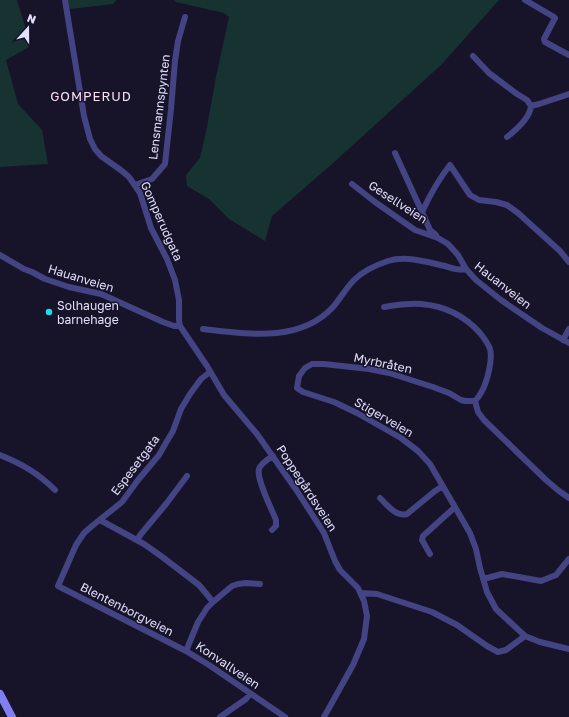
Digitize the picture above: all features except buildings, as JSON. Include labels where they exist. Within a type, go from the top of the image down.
[{"type":"main road","points":[[0,694],[12,717]]},
{"type":"street","name":"Gomperudgata","points":[[65,0],[84,116],[90,139],[95,149],[101,156],[129,177],[140,193],[151,228],[172,270],[179,300],[180,326]]},
{"type":"street","points":[[525,0],[555,18],[544,39],[545,42],[569,55]]},
{"type":"street","name":"Lensmannspynten","points":[[135,185],[152,179],[165,164],[175,61],[184,17]]},
{"type":"street","points":[[473,56],[489,72],[527,100],[531,106],[530,113],[507,138]]},
{"type":"street","points":[[531,106],[569,94]]},
{"type":"street","points":[[395,153],[430,230],[438,238]]},
{"type":"street","points":[[422,212],[440,177],[450,165],[470,196],[479,200],[507,205],[560,251],[569,262]]},
{"type":"street","name":"Gesellveien","points":[[352,184],[415,230],[438,238],[448,244],[458,255],[466,269]]},
{"type":"street","name":"Hauanveien","points":[[0,255],[45,279],[62,285],[106,296],[163,322],[174,326],[180,326]]},
{"type":"street","name":"Hauanveien","points":[[203,329],[257,333],[296,330],[326,314],[354,280],[368,269],[393,259],[414,260],[458,269],[466,269],[476,280],[501,300],[542,328],[566,341]]},
{"type":"street","points":[[384,307],[413,303],[441,307],[456,313],[471,324],[488,344],[491,356],[485,383],[482,391],[475,401],[478,412],[484,420],[546,480],[569,498]]},
{"type":"street","name":"Poppegårdsveien","points":[[180,326],[207,366],[224,395],[257,434],[317,521],[324,533],[340,570],[358,588],[364,601],[367,616],[364,639],[353,665],[324,717]]},
{"type":"street","points":[[566,341],[569,329]]},
{"type":"street","name":"Myrbråten","points":[[296,388],[299,376],[305,368],[312,364],[324,364],[390,373],[410,378],[449,393],[461,400],[475,401]]},
{"type":"street","name":"Espesetgata","points":[[58,586],[76,546],[84,533],[122,502],[158,455],[173,431],[185,401],[198,382],[210,372]]},
{"type":"street","name":"Stigerveien","points":[[296,388],[303,392],[334,402],[357,413],[401,438],[425,458],[430,464],[470,533],[476,549],[487,592],[496,609],[525,636]]},
{"type":"street","points":[[0,455],[30,469],[55,490]]},
{"type":"street","points":[[272,530],[276,526],[276,520],[260,480],[258,471],[261,465],[273,456]]},
{"type":"street","points":[[137,540],[140,534],[166,504],[187,476]]},
{"type":"street","points":[[380,498],[397,513],[405,515],[443,486]]},
{"type":"street","points":[[430,554],[422,540],[423,536],[455,507]]},
{"type":"street","points":[[100,520],[137,540],[182,571],[198,585],[213,602]]},
{"type":"street","points":[[483,579],[502,574],[541,580],[556,575],[569,559]]},
{"type":"street","name":"Konvallveien","points":[[260,584],[246,583],[232,586],[213,602],[198,622],[186,651],[285,717]]},
{"type":"street","name":"Blentenborgveien","points":[[58,586],[186,651]]},
{"type":"street","points":[[361,593],[377,594],[432,612],[457,625],[498,652],[506,650],[525,636],[569,649]]},
{"type":"street","points":[[220,717],[246,699],[250,694]]},
{"type":"green space","points":[[0,0],[17,0],[31,46],[6,60],[18,104],[42,130],[48,164],[0,167]]},
{"type":"green space","points":[[67,0],[116,0],[113,4],[69,9]]},
{"type":"green space","points":[[174,0],[499,0],[441,65],[332,164],[272,216],[265,241],[229,219],[209,199],[187,186],[186,175],[200,158],[229,17],[224,13],[176,2]]},
{"type":"place","name":"Solhaugen barnehage","points":[[49,312]]},
{"type":"district","name":"GOMPERUD","points":[[91,96]]}]
